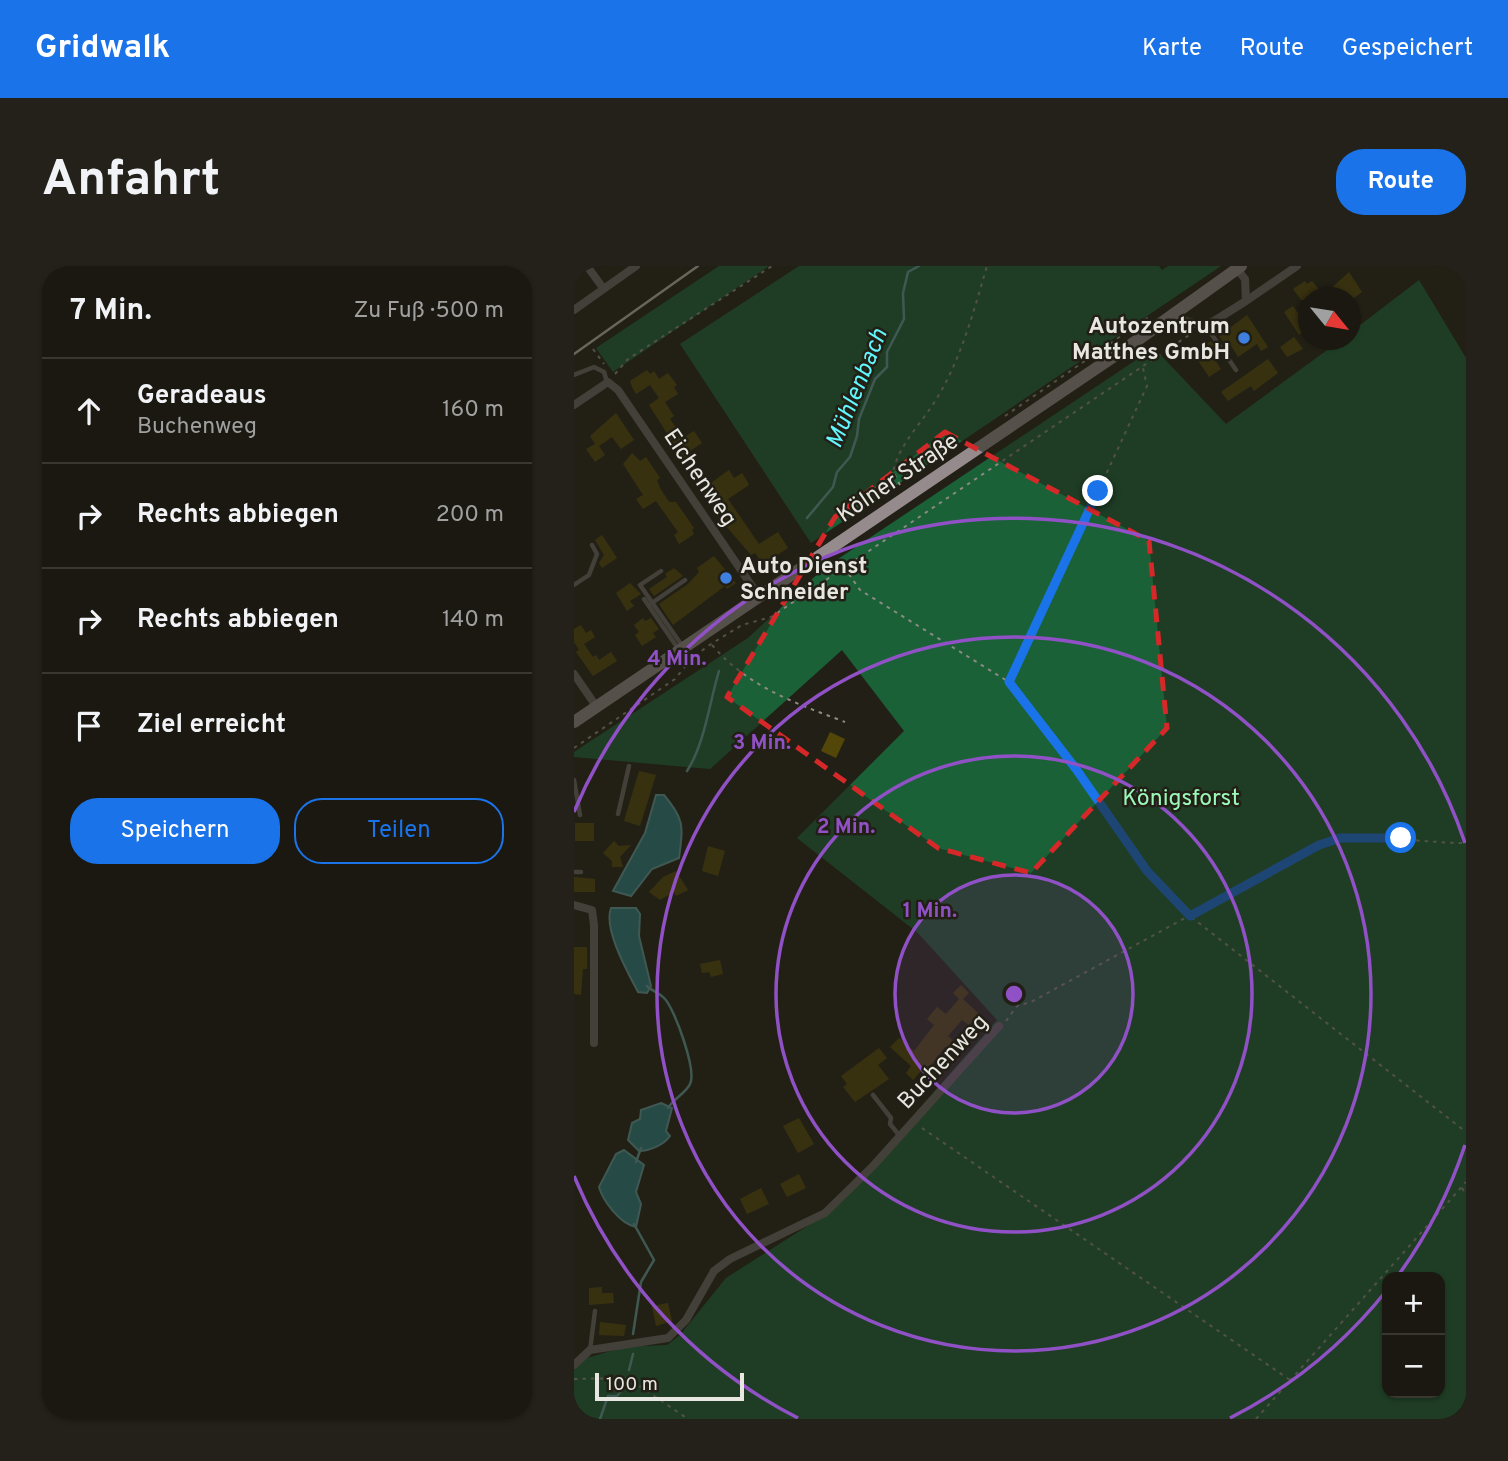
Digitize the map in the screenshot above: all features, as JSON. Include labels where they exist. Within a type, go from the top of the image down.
[{"type":"main road","name":"Kölner Straße","points":[[574,722],[1177,313],[1239,267]]},
{"type":"street","points":[[587,266],[603,288]]},
{"type":"street","points":[[574,310],[636,266]]},
{"type":"street","points":[[1177,313],[1185,321],[1206,326],[1297,266]]},
{"type":"street","points":[[1239,267],[1245,279],[1246,301]]},
{"type":"street","points":[[574,405],[608,383]]},
{"type":"street","name":"Eichenweg","points":[[608,383],[618,390],[758,596]]},
{"type":"street","points":[[574,674],[596,706]]},
{"type":"street","points":[[574,905],[592,910],[593,1043]]},
{"type":"street","name":"Buchenweg","points":[[590,1350],[668,1338],[686,1320],[714,1271],[730,1259],[825,1213],[900,1136],[999,1026]]},
{"type":"street","points":[[574,1365],[590,1350]]},
{"type":"lane","points":[[1206,326],[1236,370]]},
{"type":"lane","points":[[574,375],[594,367],[604,372],[608,383]]},
{"type":"lane","points":[[574,585],[589,575],[597,554],[592,545]]},
{"type":"lane","points":[[661,570],[640,585],[681,649]]},
{"type":"lane","points":[[652,603],[685,580]]},
{"type":"lane","points":[[643,599],[681,649]]},
{"type":"lane","points":[[618,814],[629,766]]},
{"type":"lane","points":[[574,780],[579,815]]},
{"type":"lane","points":[[574,872],[581,872]]},
{"type":"lane","points":[[873,1095],[891,1118],[890,1124],[900,1136]]},
{"type":"lane","points":[[590,1350],[595,1311]]},
{"type":"path","points":[[608,383],[628,359],[772,266]]},
{"type":"path","points":[[901,487],[893,472],[895,460],[937,398],[952,369],[987,266]]},
{"type":"path","points":[[574,748],[675,679],[693,657],[711,644],[742,625],[771,617],[1143,367],[1181,337],[1206,326]]},
{"type":"path","points":[[593,349],[596,353]]},
{"type":"path","points":[[1009,682],[1147,386],[1143,367]]},
{"type":"path","points":[[844,566],[860,590],[1009,682],[1076,769],[1147,871],[1190,916],[1466,1132]]},
{"type":"path","points":[[711,644],[722,657],[776,697],[845,722]]},
{"type":"path","name":"Buchenweg","points":[[999,1026],[1017,1006],[1031,1002],[1319,845],[1340,838],[1401,838],[1430,843],[1466,843]]},
{"type":"path","points":[[912,1121],[1290,1380]]},
{"type":"path","points":[[1256,1419],[1466,1182]]},
{"type":"path","points":[[1462,1187],[1466,1195]]},
{"type":"path","points":[[574,1379],[628,1378],[688,1419]]},
{"type":"highlighted area","points":[[945,432],[1149,541],[1167,728],[1031,873],[938,848],[727,697],[835,517]]},
{"type":"green space","points":[[719,266],[769,266],[613,372],[596,348]]},
{"type":"green space","points":[[799,266],[1159,266],[1162,270],[1168,266],[1221,266],[811,543],[680,344]]},
{"type":"green space","name":"Königsforst","points":[[1419,280],[1466,358],[1466,1419],[574,1419],[574,1370],[587,1358],[624,1347],[667,1345],[680,1335],[726,1278],[828,1213],[997,1020],[918,933],[797,838],[904,731],[842,650],[710,769],[574,757],[574,752],[748,638],[823,569],[1154,348],[1226,424],[1327,350],[1361,350],[1361,324]]},
{"type":"water","points":[[656,795],[664,795],[679,817],[682,831],[679,858],[652,869],[631,896],[613,891],[645,833]]},
{"type":"water","points":[[611,908],[636,908],[640,914],[639,936],[651,986],[647,993],[638,992],[618,951],[610,927]]},
{"type":"water","points":[[661,1103],[672,1108],[666,1131],[670,1136],[656,1147],[639,1151],[628,1140],[632,1123],[640,1119],[641,1110]]},
{"type":"water","points":[[624,1150],[644,1165],[636,1192],[641,1204],[636,1227],[613,1211],[599,1187],[616,1154]]},
{"type":"building","points":[[1349,272],[1359,287],[1333,287]]},
{"type":"building","points":[[1305,281],[1307,284],[1312,281],[1317,287],[1298,287],[1298,296],[1293,289]]},
{"type":"building","points":[[1293,306],[1298,313],[1298,333],[1284,312]]},
{"type":"building","name":"Autozentrum Matthes GmbH","points":[[1247,315],[1268,347],[1261,351],[1257,344],[1238,357],[1230,344],[1226,346],[1219,336]]},
{"type":"building","points":[[1294,337],[1298,342],[1298,350],[1301,350],[1287,357],[1280,347]]},
{"type":"building","points":[[1211,341],[1218,352],[1212,355],[1221,369],[1209,377],[1193,353]]},
{"type":"building","points":[[1268,359],[1278,373],[1254,391],[1251,386],[1228,401],[1221,392]]},
{"type":"building","points":[[647,370],[650,374],[654,371],[659,379],[668,373],[677,385],[674,387],[678,394],[665,402],[674,416],[670,419],[683,438],[694,431],[702,443],[690,451],[694,458],[684,466],[679,459],[682,457],[649,405],[659,398],[650,385],[636,394],[632,387],[630,381]]},
{"type":"building","points":[[616,413],[634,440],[621,449],[612,437],[599,446],[605,455],[595,462],[586,449],[595,444],[590,436]]},
{"type":"building","points":[[632,453],[640,461],[646,457],[660,478],[657,480],[660,488],[669,502],[676,502],[694,528],[694,534],[679,544],[674,535],[678,532],[656,501],[643,509],[636,499],[643,495],[623,464]]},
{"type":"building","points":[[729,470],[734,478],[742,473],[749,485],[728,499],[759,544],[778,532],[788,548],[763,564],[755,553],[751,555],[719,518],[715,511],[715,497],[708,501],[701,490]]},
{"type":"building","points":[[602,535],[617,558],[602,568],[599,563],[604,555],[595,540]]},
{"type":"building","points":[[714,556],[736,583],[727,589],[725,586],[673,625],[659,604],[688,584],[699,572],[697,568]]},
{"type":"building","points":[[674,568],[683,576],[654,596],[649,589],[667,577],[665,574]]},
{"type":"building","points":[[630,583],[641,594],[630,601],[634,606],[627,611],[616,593]]},
{"type":"building","points":[[643,618],[645,621],[651,618],[659,629],[653,633],[656,637],[642,646],[635,635],[639,632],[634,625]]},
{"type":"building","points":[[581,625],[586,633],[591,630],[595,637],[584,644],[593,657],[596,655],[599,660],[611,652],[617,661],[593,676],[576,652],[579,650],[574,642],[574,629]]},
{"type":"building","points":[[830,732],[845,739],[836,758],[821,751]]},
{"type":"building","points":[[639,771],[656,775],[640,826],[624,821]]},
{"type":"building","points":[[575,823],[594,823],[594,841],[575,841]]},
{"type":"building","points":[[614,841],[619,846],[631,845],[620,857],[623,867],[612,867],[612,861],[603,853]]},
{"type":"building","points":[[708,846],[725,851],[718,876],[702,871]]},
{"type":"building","points":[[676,871],[688,890],[676,896],[674,892],[660,900],[649,892],[663,877]]},
{"type":"building","points":[[574,877],[595,879],[595,892],[574,892]]},
{"type":"building","points":[[574,947],[587,947],[587,969],[583,969],[581,995],[574,994]]},
{"type":"building","points":[[720,960],[723,974],[711,977],[709,972],[702,973],[700,964]]},
{"type":"building","points":[[961,985],[969,993],[963,999],[979,1014],[969,1025],[962,1020],[948,1036],[961,1048],[955,1055],[945,1047],[924,1074],[921,1071],[913,1080],[906,1073],[911,1066],[890,1047],[899,1038],[914,1051],[934,1025],[927,1019],[937,1007],[946,1014],[959,999],[953,993]]},
{"type":"building","points":[[879,1048],[887,1058],[878,1065],[889,1079],[855,1102],[843,1087],[847,1084],[841,1076]]},
{"type":"building","points":[[799,1118],[814,1144],[798,1153],[783,1126]]},
{"type":"building","points":[[799,1174],[806,1188],[787,1197],[780,1184]]},
{"type":"building","points":[[761,1188],[769,1204],[747,1214],[740,1199]]},
{"type":"building","points":[[602,1287],[602,1293],[613,1293],[614,1303],[589,1305],[589,1288]]},
{"type":"building","points":[[668,1303],[672,1321],[656,1326],[652,1306]]},
{"type":"building","points":[[600,1322],[626,1325],[624,1336],[599,1335]]},
{"type":"waterway","name":"Mühlenbach","points":[[807,518],[833,487],[837,472],[850,457],[859,419],[875,379],[887,367],[887,352],[904,319],[903,293],[908,272],[919,266]]},
{"type":"waterway","name":"Mühlenbach","points":[[687,771],[702,736],[719,671]]},
{"type":"waterway","name":"Mühlenbach","points":[[647,986],[663,997],[669,1005],[684,1041],[690,1067],[690,1084],[668,1108]]},
{"type":"waterway","name":"Mühlenbach","points":[[636,1162],[641,1148]]},
{"type":"waterway","name":"Mühlenbach","points":[[633,1334],[641,1282],[654,1260],[634,1224]]},
{"type":"waterway","name":"Mühlenbach","points":[[629,1370],[633,1354]]},
{"type":"waterway","name":"Mühlenbach","points":[[600,1419],[608,1396],[617,1396],[626,1385]]},
{"type":"railway","points":[[574,354],[698,266]]},
{"type":"place","name":"Autozentrum Matthes GmbH","points":[[1244,338]]},
{"type":"place","name":"Auto Dienst Schneider","points":[[726,578]]},
{"type":"route","points":[[1098,491],[1009,682],[1076,769],[1147,871],[1190,916],[1319,845],[1340,838],[1401,838]]}]
